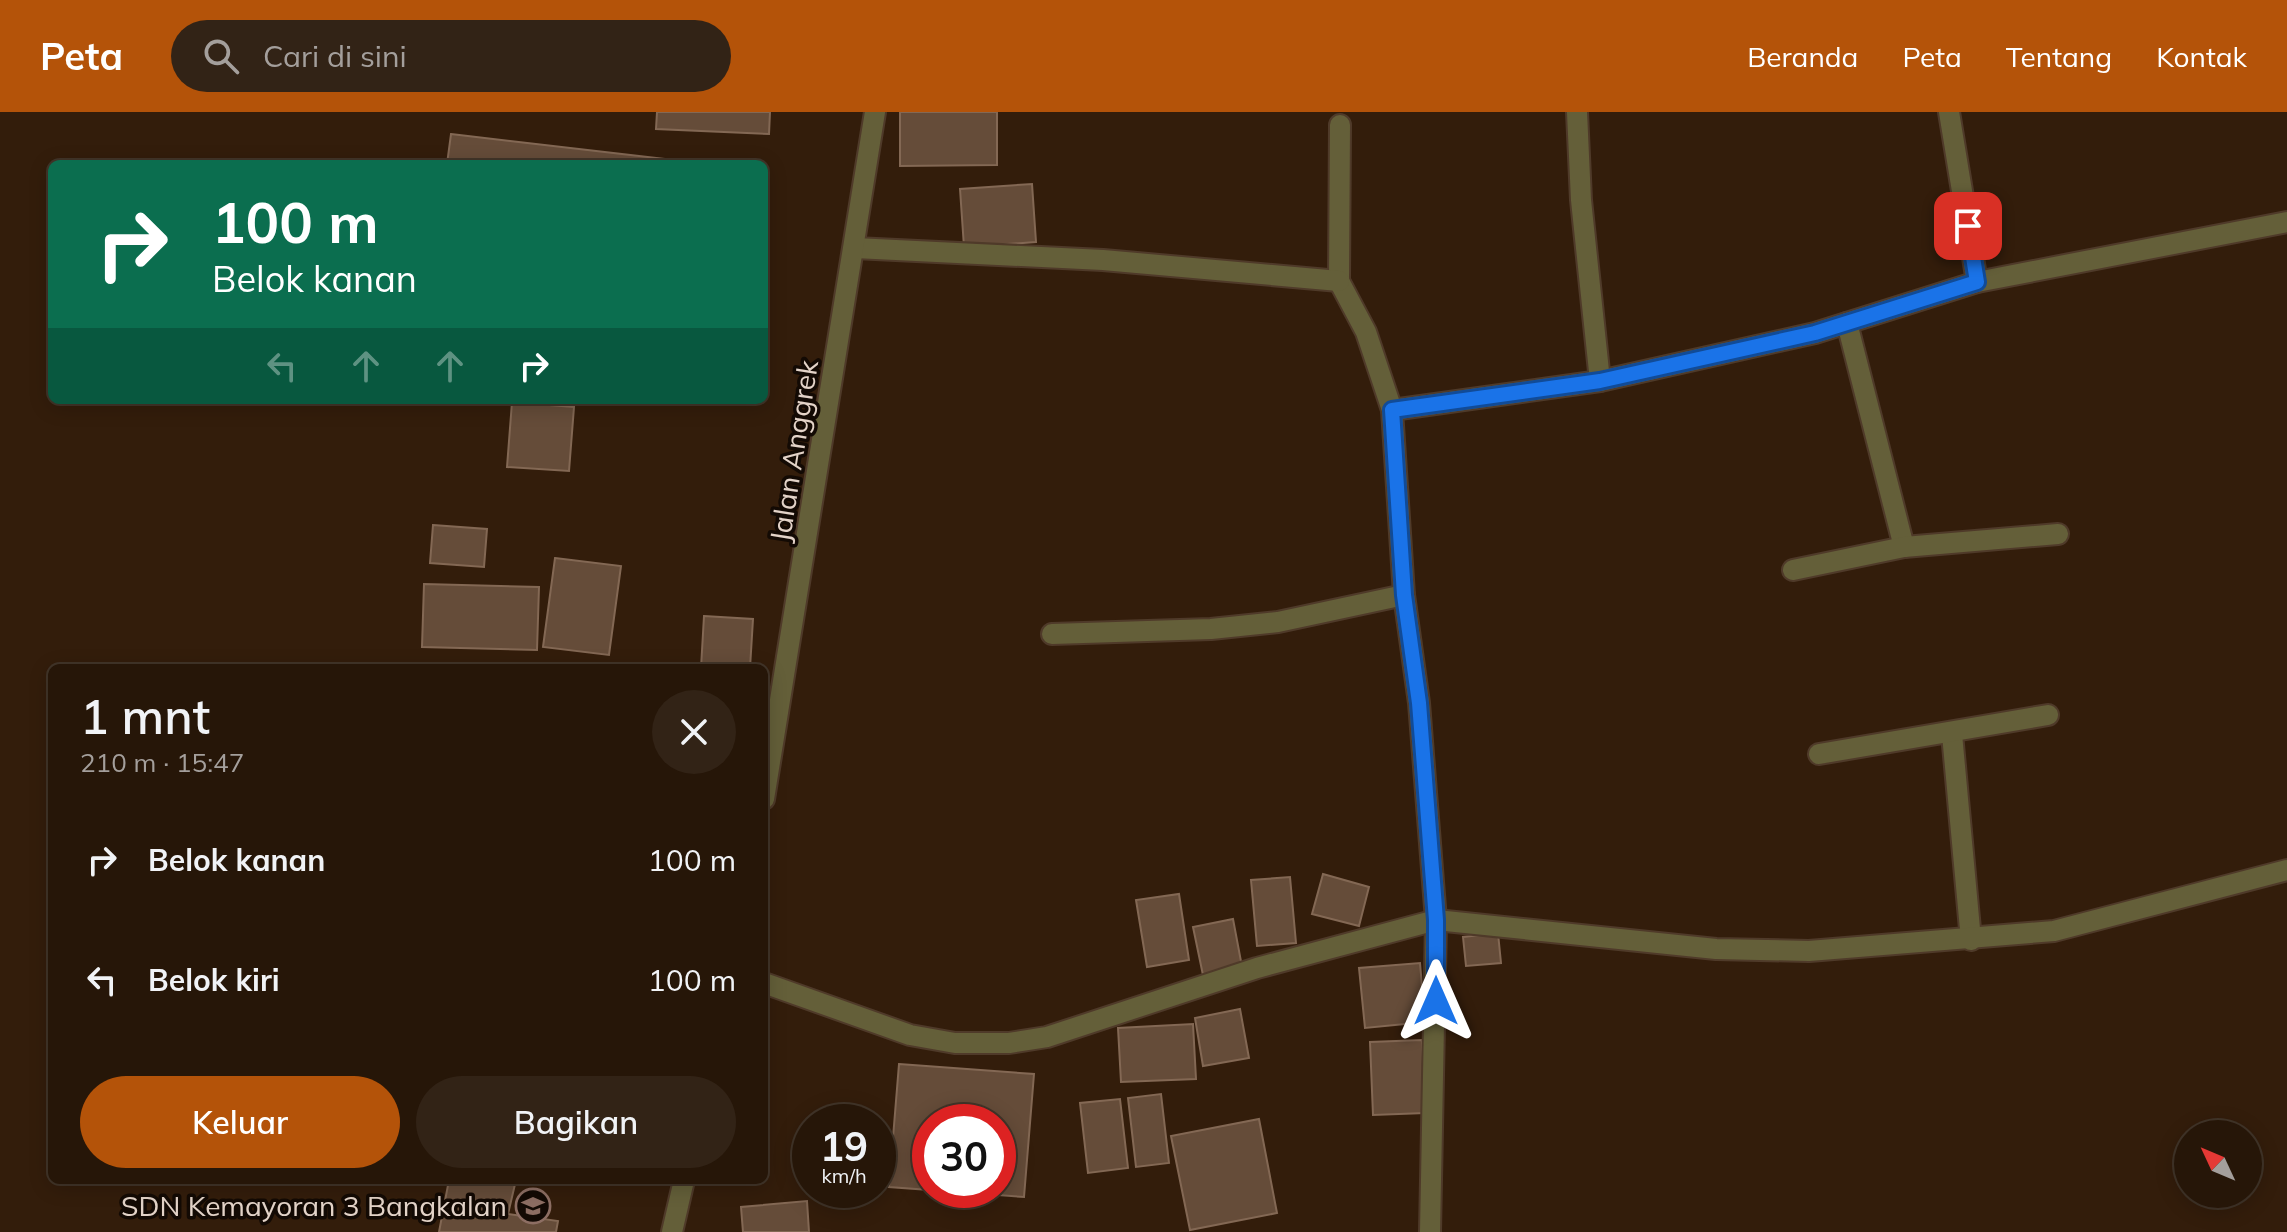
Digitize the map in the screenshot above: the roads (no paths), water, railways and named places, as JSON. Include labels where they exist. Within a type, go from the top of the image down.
[{"type":"street","name":"Jalan Anggrek","points":[[768,775],[875,112]]},
{"type":"street","points":[[1577,112],[1581,200],[1600,381]]},
{"type":"street","points":[[1949,112],[1977,282]]},
{"type":"street","points":[[1340,125],[1339,281],[1366,332],[1392,410],[1404,595],[1419,703],[1436,920],[1430,1232]]},
{"type":"street","points":[[1392,410],[1600,381],[1847,323],[1977,282],[2287,222]]},
{"type":"street","points":[[855,248],[1103,260],[1339,281]]},
{"type":"street","points":[[1847,323],[1904,547]]},
{"type":"street","points":[[1793,570],[1904,547],[2058,534]]},
{"type":"street","points":[[1052,634],[1211,629],[1278,622],[1404,595]]},
{"type":"street","points":[[1819,754],[1952,734],[2048,715]]},
{"type":"street","points":[[1952,734],[1971,940]]},
{"type":"street","points":[[768,984],[910,1035],[955,1043],[1009,1043],[1047,1037],[1257,968],[1436,920],[1716,949],[1809,951],[2054,931],[2287,870]]},
{"type":"street","points":[[672,1232],[683,1184]]},
{"type":"place","name":"SDN Kemayoran 3 Bangkalan","points":[[533,1206]]}]
